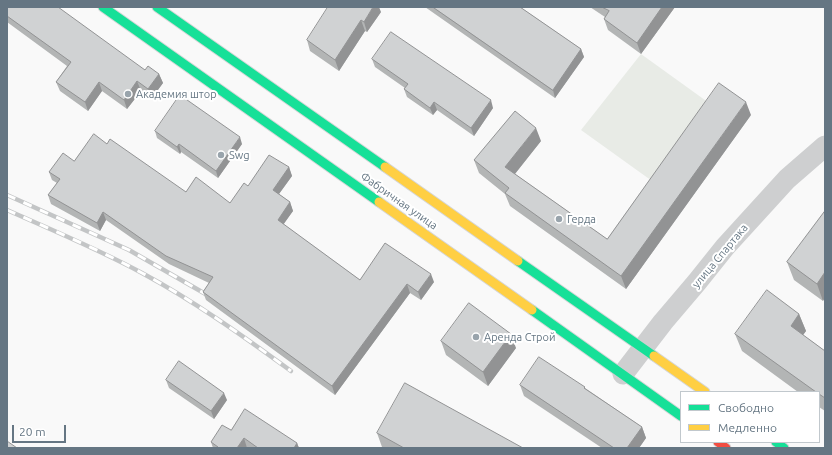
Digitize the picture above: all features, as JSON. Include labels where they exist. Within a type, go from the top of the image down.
[{"type":"main road","name":"Фабричная улица","points":[[103,7],[680,415]]},
{"type":"main road","name":"Фабричная улица","points":[[157,7],[704,391]]},
{"type":"street","name":"улица Спартака","points":[[623,374],[663,322],[725,247],[786,179],[825,146]]},
{"type":"shaded area","points":[[641,54],[716,108],[659,186],[581,130]]},
{"type":"building","points":[[7,7],[58,7],[145,70],[148,66],[159,74],[148,89],[137,81],[124,100],[99,82],[85,102],[56,82],[71,62],[7,16]]},
{"type":"building","points":[[328,7],[373,7],[364,22],[361,20],[335,60],[307,40]]},
{"type":"building","points":[[433,7],[520,7],[581,49],[553,90]]},
{"type":"building","points":[[602,7],[662,7],[637,43],[604,19],[609,11]]},
{"type":"building","points":[[391,32],[491,100],[471,128],[434,102],[430,108],[404,89],[408,84],[372,59]]},
{"type":"building","points":[[719,83],[746,102],[621,276],[505,193],[509,188],[474,160],[515,111],[536,128],[505,167],[607,239]]},
{"type":"building","points":[[180,95],[240,137],[216,171],[179,144],[177,147],[155,131]]},
{"type":"building","points":[[94,134],[107,144],[110,139],[186,192],[196,177],[230,203],[244,183],[248,186],[269,155],[289,167],[273,190],[290,202],[278,220],[360,280],[385,243],[431,274],[418,292],[407,284],[332,386],[203,292],[213,277],[166,256],[103,212],[97,223],[48,195],[60,179],[49,172],[63,153],[74,161]]},
{"type":"building","points":[[825,211],[825,272],[817,284],[787,262]]},
{"type":"building","points":[[767,290],[799,314],[791,326],[825,351],[825,398],[820,395],[820,391],[815,391],[735,334]]},
{"type":"building","points":[[469,303],[511,334],[483,372],[441,341]]},
{"type":"building","points":[[539,357],[642,427],[627,448],[614,448],[520,385]]},
{"type":"building","points":[[179,361],[224,393],[211,411],[166,380]]},
{"type":"building","points":[[405,383],[523,448],[404,448],[377,433]]},
{"type":"building","points":[[245,409],[297,443],[294,448],[258,448],[244,438],[237,448],[217,448],[218,447],[211,442],[222,425],[231,430]]},
{"type":"building","points":[[7,441],[17,448],[7,448]]},
{"type":"railway","points":[[7,195],[129,250],[209,296]]},
{"type":"railway","points":[[7,210],[75,240],[142,273],[218,319],[291,371]]},
{"type":"traffic: fast","points":[[103,7],[379,202]]},
{"type":"traffic: fast","points":[[157,7],[385,167]]},
{"type":"traffic: fast","points":[[518,261],[654,356]]},
{"type":"traffic: fast","points":[[532,310],[680,415]]},
{"type":"traffic: fast","points":[[777,443],[784,448]]},
{"type":"traffic: slow","points":[[385,167],[518,261]]},
{"type":"traffic: slow","points":[[379,202],[532,310]]},
{"type":"traffic: slow","points":[[654,356],[704,391]]},
{"type":"traffic: jam","points":[[719,443],[726,448]]},
{"type":"place","name":"Академия штор","points":[[128,94]]},
{"type":"place","name":"Swg","points":[[221,155]]},
{"type":"place","name":"Герда","points":[[559,219]]},
{"type":"place","name":"Аренда Строй","points":[[476,337]]}]
